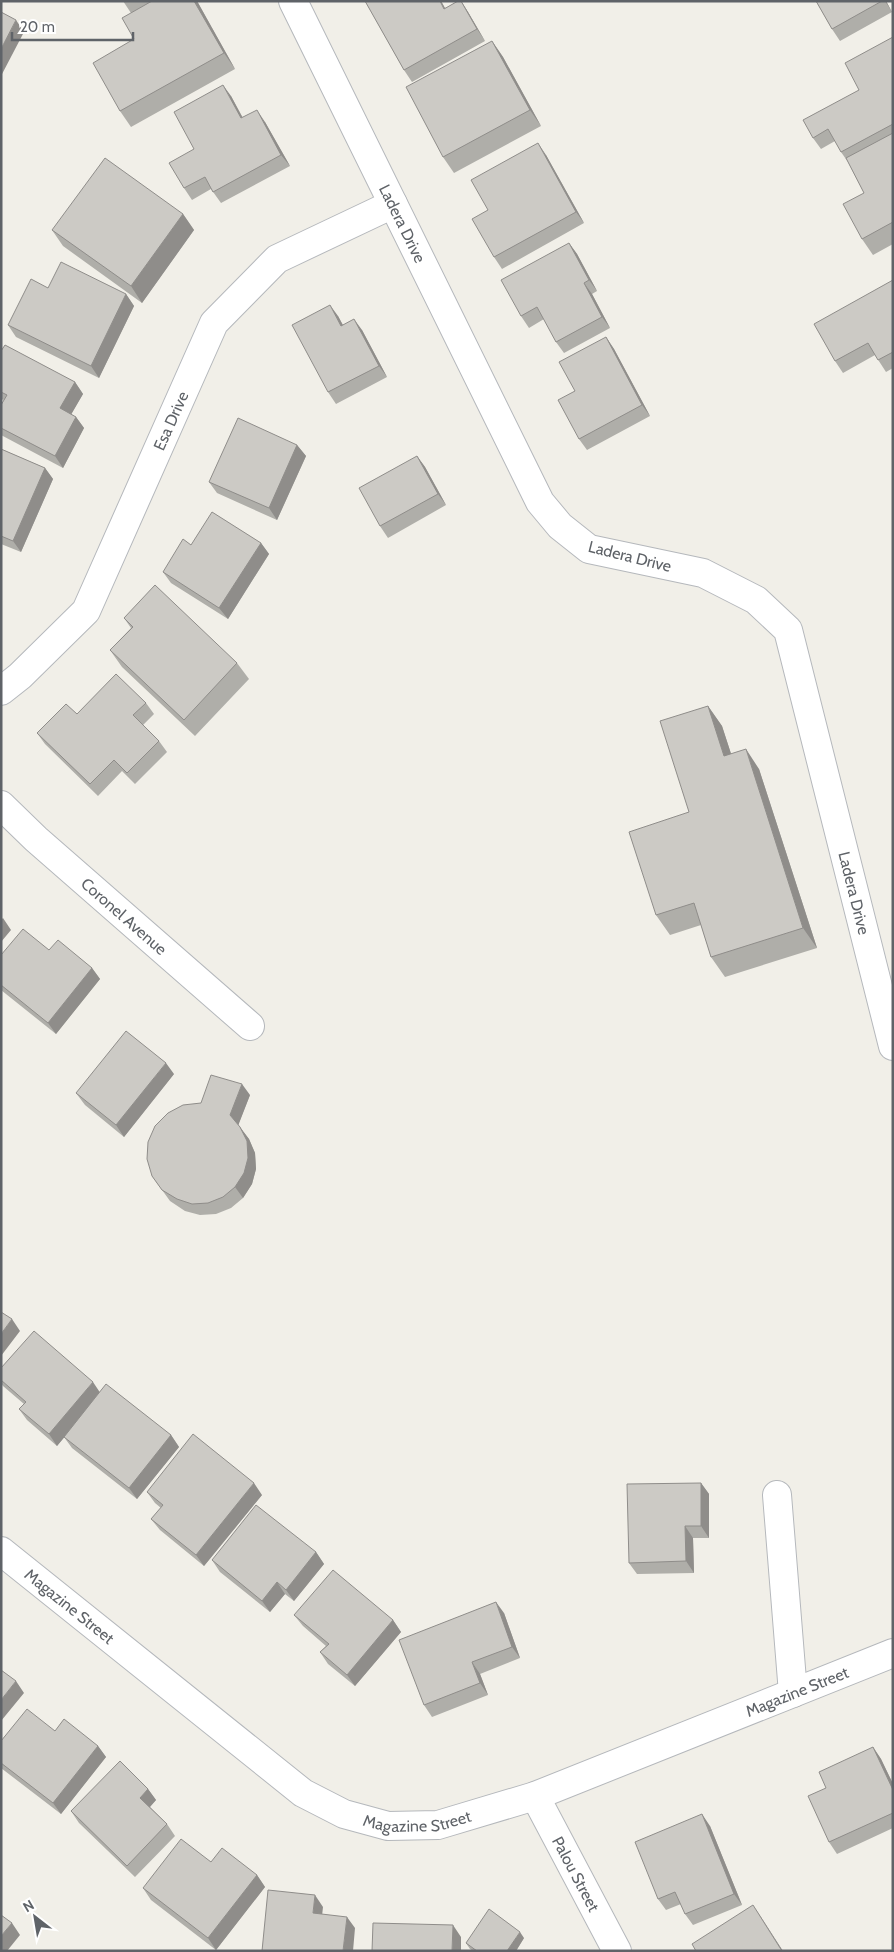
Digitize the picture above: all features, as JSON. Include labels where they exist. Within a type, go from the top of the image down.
[{"type":"street","name":"Ladera Drive","points":[[293,1],[540,502],[560,526],[589,549],[703,573],[756,600],[788,630],[893,1046]]},
{"type":"street","name":"Esa Drive","points":[[1,691],[20,676],[86,611],[214,323],[277,259],[393,204]]},
{"type":"street","name":"Coronel Avenue","points":[[1,805],[36,839],[250,1026]]},
{"type":"street","points":[[777,1495],[793,1693]]},
{"type":"street","name":"Magazine Street","points":[[1,1550],[303,1793],[344,1814],[388,1826],[438,1824],[536,1796],[893,1653]]},
{"type":"street","name":"Palou Street","points":[[536,1796],[617,1951]]},
{"type":"building","points":[[152,1],[194,1],[224,53],[120,111],[93,63],[134,39],[122,18]]},
{"type":"building","points":[[365,1],[440,1],[444,9],[461,1],[477,29],[404,70]]},
{"type":"building","points":[[816,1],[882,1],[832,29]]},
{"type":"building","points":[[1,12],[16,20],[1,49]]},
{"type":"building","points":[[893,37],[893,124],[841,152],[828,129],[813,138],[803,120],[859,90],[845,63]]},
{"type":"building","points":[[492,41],[530,110],[443,157],[406,87]]},
{"type":"building","points":[[223,85],[241,118],[257,110],[281,155],[213,192],[205,177],[184,188],[169,163],[194,149],[174,112]]},
{"type":"building","points":[[893,133],[893,222],[862,239],[843,204],[864,193],[846,158]]},
{"type":"building","points":[[538,143],[576,212],[494,257],[472,219],[488,210],[471,180]]},
{"type":"building","points":[[105,158],[183,214],[131,286],[52,230]]},
{"type":"building","points":[[569,243],[589,280],[584,283],[602,317],[556,342],[537,307],[521,316],[501,280]]},
{"type":"building","points":[[61,262],[126,294],[91,366],[8,325],[31,279],[48,288]]},
{"type":"building","points":[[893,280],[893,352],[878,360],[868,343],[835,361],[814,324]]},
{"type":"building","points":[[330,305],[341,326],[354,319],[379,366],[328,392],[292,325]]},
{"type":"building","points":[[606,337],[642,405],[579,439],[558,400],[575,391],[559,362]]},
{"type":"building","points":[[5,345],[75,382],[60,408],[76,417],[55,456],[1,428],[1,405],[7,395],[1,392],[1,351]]},
{"type":"building","points":[[238,418],[297,445],[269,508],[209,482]]},
{"type":"building","points":[[1,449],[45,468],[13,541],[1,536]]},
{"type":"building","points":[[417,456],[438,494],[380,526],[359,488]]},
{"type":"building","points":[[212,512],[261,543],[219,608],[163,572],[183,539],[191,545]]},
{"type":"building","points":[[155,585],[237,663],[184,720],[110,650],[133,627],[124,618]]},
{"type":"building","points":[[116,674],[146,703],[133,715],[159,741],[127,773],[114,760],[90,784],[37,733],[66,704],[77,714]]},
{"type":"building","points":[[708,706],[724,756],[746,749],[803,928],[711,957],[694,903],[656,915],[629,832],[689,812],[660,721]]},
{"type":"building","points":[[23,929],[49,950],[58,940],[92,968],[48,1023],[1,985],[1,955]]},
{"type":"building","points":[[126,1031],[166,1063],[116,1125],[76,1093]]},
{"type":"building","points":[[211,1075],[242,1084],[230,1115],[240,1127],[247,1141],[248,1158],[244,1173],[235,1187],[223,1197],[208,1203],[192,1204],[177,1199],[162,1190],[152,1176],[147,1159],[148,1142],[155,1126],[168,1113],[183,1105],[201,1103]]},
{"type":"building","points":[[1,1312],[12,1319],[1,1334]]},
{"type":"building","points":[[34,1331],[93,1382],[49,1434],[19,1409],[26,1402],[1,1380],[1,1368]]},
{"type":"building","points":[[106,1384],[171,1435],[129,1488],[64,1437]]},
{"type":"building","points":[[193,1434],[254,1483],[196,1555],[151,1519],[163,1505],[147,1492]]},
{"type":"building","points":[[701,1483],[701,1526],[685,1526],[686,1561],[629,1563],[627,1484]]},
{"type":"building","points":[[256,1505],[316,1552],[286,1590],[277,1582],[262,1601],[212,1560]]},
{"type":"building","points":[[333,1570],[393,1620],[347,1675],[320,1652],[329,1644],[294,1615]]},
{"type":"building","points":[[496,1602],[512,1647],[472,1662],[480,1683],[424,1705],[399,1640]]},
{"type":"building","points":[[1,1670],[16,1681],[1,1700]]},
{"type":"building","points":[[27,1709],[55,1731],[64,1719],[98,1746],[53,1803],[1,1763],[1,1741]]},
{"type":"building","points":[[873,1747],[893,1790],[893,1813],[829,1842],[808,1796],[826,1788],[819,1772]]},
{"type":"building","points":[[120,1761],[148,1789],[140,1798],[167,1824],[127,1866],[71,1811]]},
{"type":"building","points":[[702,1814],[734,1894],[685,1914],[675,1892],[658,1899],[635,1842]]},
{"type":"building","points":[[181,1839],[211,1862],[222,1848],[257,1875],[208,1938],[143,1888]]},
{"type":"building","points":[[268,1890],[315,1895],[313,1913],[347,1917],[343,1951],[262,1951]]},
{"type":"building","points":[[753,1905],[782,1951],[696,1951],[692,1944]]},
{"type":"building","points":[[489,1909],[520,1932],[507,1951],[477,1951],[466,1943]]},
{"type":"building","points":[[1,1915],[12,1923],[1,1936]]},
{"type":"building","points":[[373,1923],[453,1925],[452,1951],[372,1951]]}]
